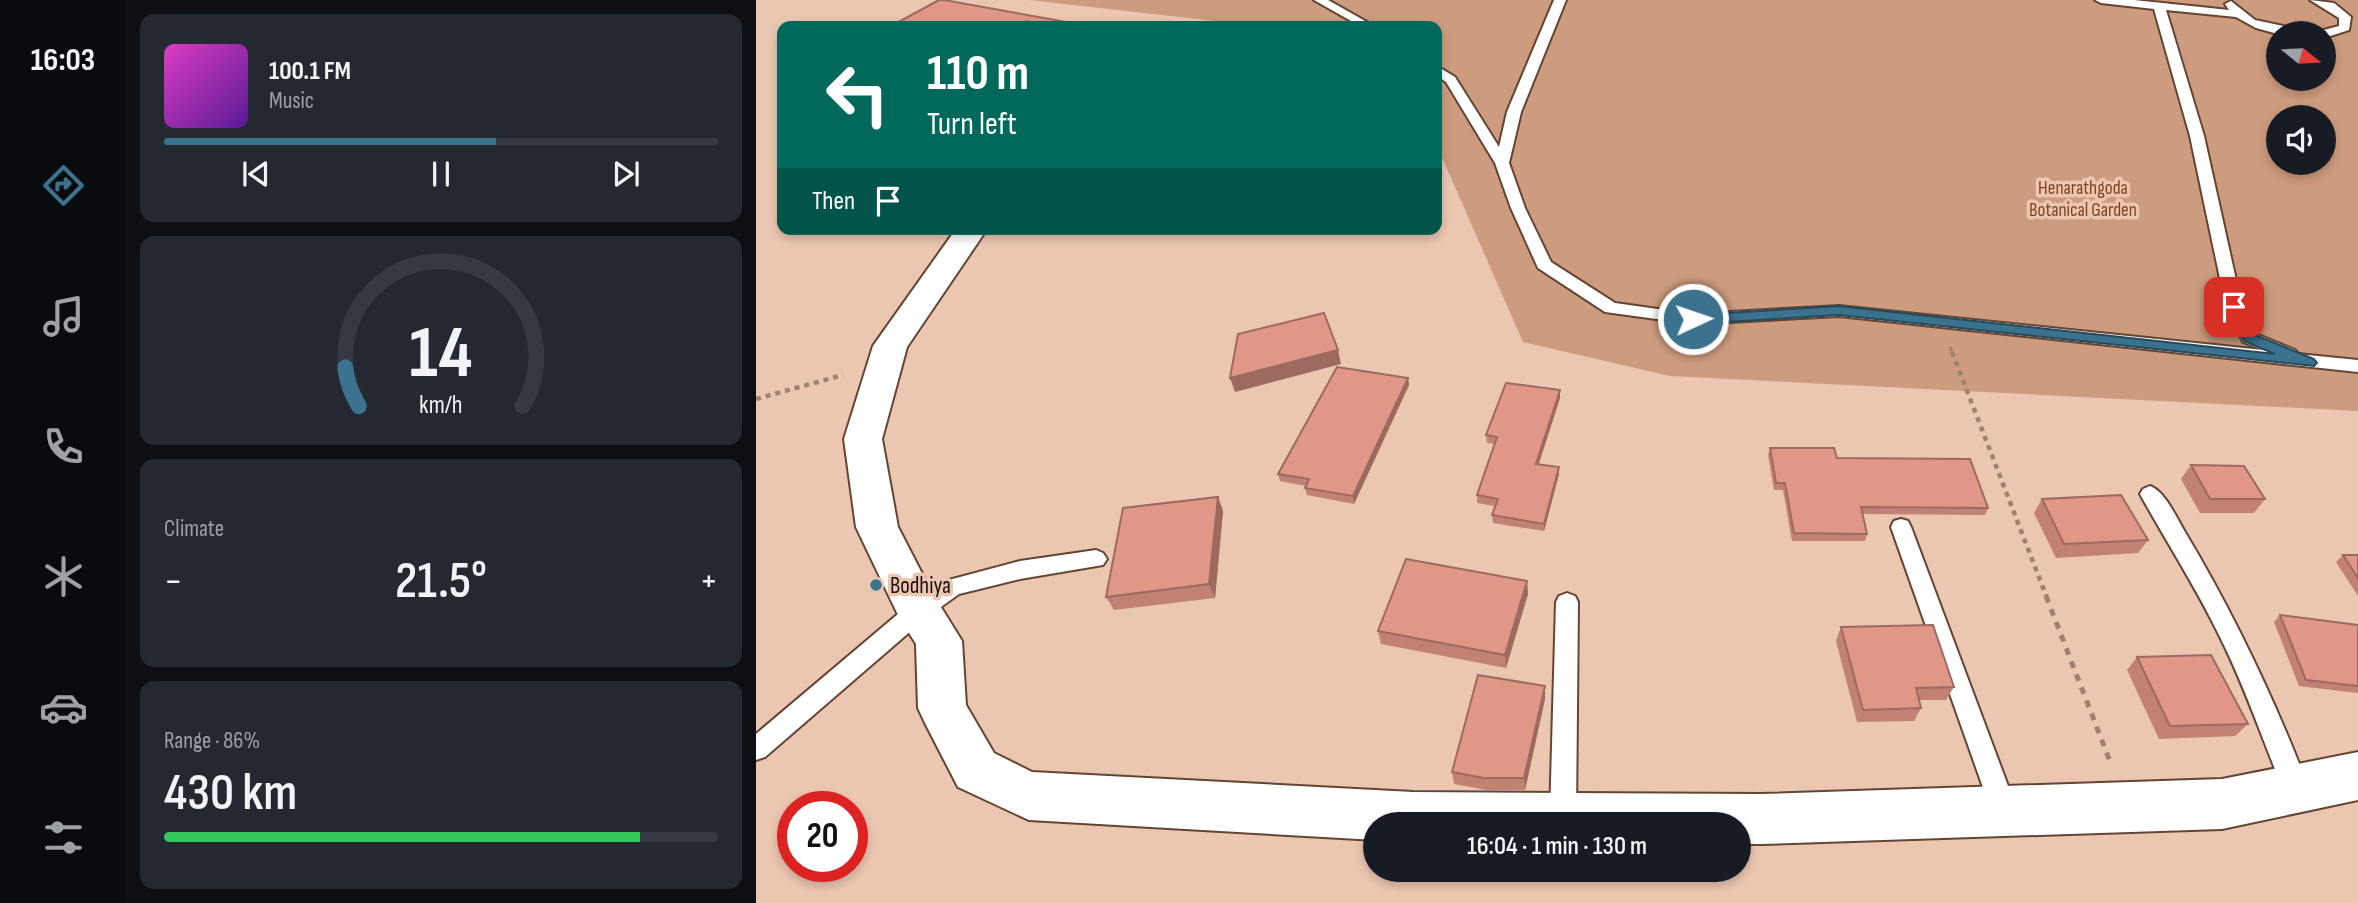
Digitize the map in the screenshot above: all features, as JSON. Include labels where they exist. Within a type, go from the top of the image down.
[{"type":"street","points":[[968,235],[890,346],[863,439],[877,527],[919,610],[939,641],[943,708],[976,770],[1029,796],[1133,804],[1363,815]]},
{"type":"street","points":[[1751,819],[2222,804],[2358,776]]},
{"type":"lane","points":[[1320,0],[1359,21]]},
{"type":"lane","points":[[1502,163],[1514,112],[1560,0]]},
{"type":"lane","points":[[2101,0],[2236,14],[2266,27]]},
{"type":"lane","points":[[2229,0],[2236,14]]},
{"type":"lane","points":[[2316,0],[2329,5],[2345,17],[2345,28]]},
{"type":"lane","points":[[2159,6],[2197,136],[2234,307],[2249,338],[2309,363]]},
{"type":"lane","points":[[2336,31],[2345,28],[2358,32]]},
{"type":"lane","points":[[1442,74],[1451,80],[1502,163],[1518,208],[1544,265],[1611,308],[1693,319],[1839,311],[2309,363],[2358,366]]},
{"type":"lane","points":[[2150,494],[2193,560],[2238,650],[2270,716],[2296,789]]},
{"type":"lane","points":[[1901,527],[2005,811]]},
{"type":"lane","points":[[756,748],[919,610],[953,587],[1020,570],[1096,559]]},
{"type":"lane","points":[[1563,812],[1567,602]]},
{"type":"path","points":[[1941,322],[2127,807]]},
{"type":"path","points":[[756,399],[884,363]]},
{"type":"green space","name":"Henarathgoda Botanical Garden","points":[[1029,0],[2358,0],[2358,411],[1670,376],[1523,342],[1442,157],[1442,21],[1215,21]]},
{"type":"building","points":[[939,0],[944,0],[1061,21],[1027,21],[900,21]]},
{"type":"building","points":[[1324,313],[1338,350],[1230,378],[1238,334]]},
{"type":"building","points":[[1337,367],[1408,378],[1353,496],[1305,488],[1309,479],[1278,474]]},
{"type":"building","points":[[1506,383],[1560,390],[1536,464],[1559,467],[1544,524],[1492,515],[1498,499],[1477,495],[1497,437],[1486,435]]},
{"type":"building","points":[[1770,448],[1834,448],[1837,458],[1970,459],[1988,508],[1861,507],[1867,534],[1794,533],[1785,483],[1776,483]]},
{"type":"building","points":[[2191,465],[2244,466],[2265,499],[2210,499]]},
{"type":"building","points":[[2121,495],[2148,540],[2064,544],[2042,499]]},
{"type":"building","points":[[1218,497],[1209,584],[1106,597],[1123,508]]},
{"type":"building","points":[[2343,555],[2358,555],[2358,578]]},
{"type":"building","points":[[1406,559],[1527,581],[1505,655],[1378,631]]},
{"type":"building","points":[[2280,615],[2358,625],[2358,686],[2306,680]]},
{"type":"building","points":[[1933,625],[1954,687],[1916,688],[1921,708],[1863,710],[1841,627]]},
{"type":"building","points":[[2211,655],[2248,724],[2170,726],[2137,657]]},
{"type":"building","points":[[1478,675],[1545,686],[1524,778],[1484,778],[1452,772]]},
{"type":"place","name":"Bodhiya","points":[[876,585]]},
{"type":"route","points":[[1693,319],[1839,311],[2309,363],[2249,338],[2234,307]]}]
